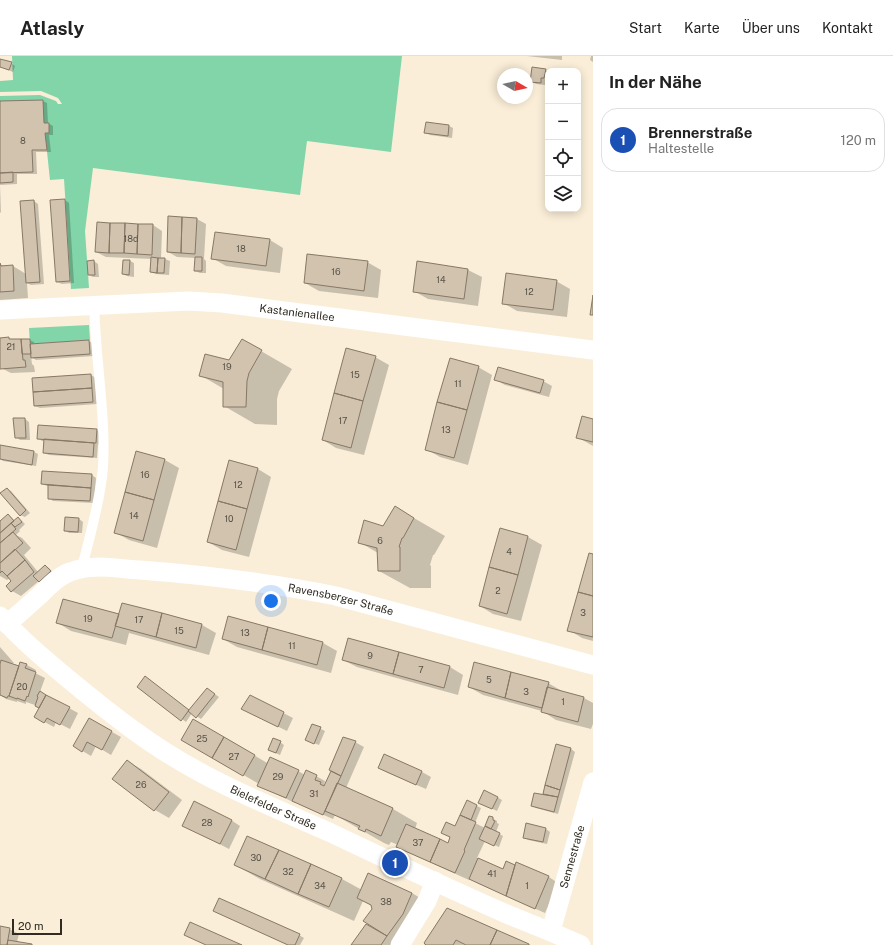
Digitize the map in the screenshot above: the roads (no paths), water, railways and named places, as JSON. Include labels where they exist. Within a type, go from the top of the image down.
[{"type":"street","name":"Kastanienallee","points":[[0,310],[188,301],[222,303],[593,350]]},
{"type":"street","name":"Ravensberger Straße","points":[[4,620],[59,578],[82,568],[95,567],[152,571],[247,581],[336,596],[593,665]]},
{"type":"street","name":"Bielefelder Straße","points":[[4,620],[40,656],[104,709],[164,751],[217,782],[510,915],[551,931],[581,945]]},
{"type":"street","name":"Sennestraße","points":[[551,931],[593,782]]},
{"type":"street","points":[[400,945],[427,901],[435,881]]},
{"type":"lane","points":[[82,568],[96,512],[103,466],[103,416],[94,306]]},
{"type":"place","name":"Brennerstraße","points":[[395,863]]}]
